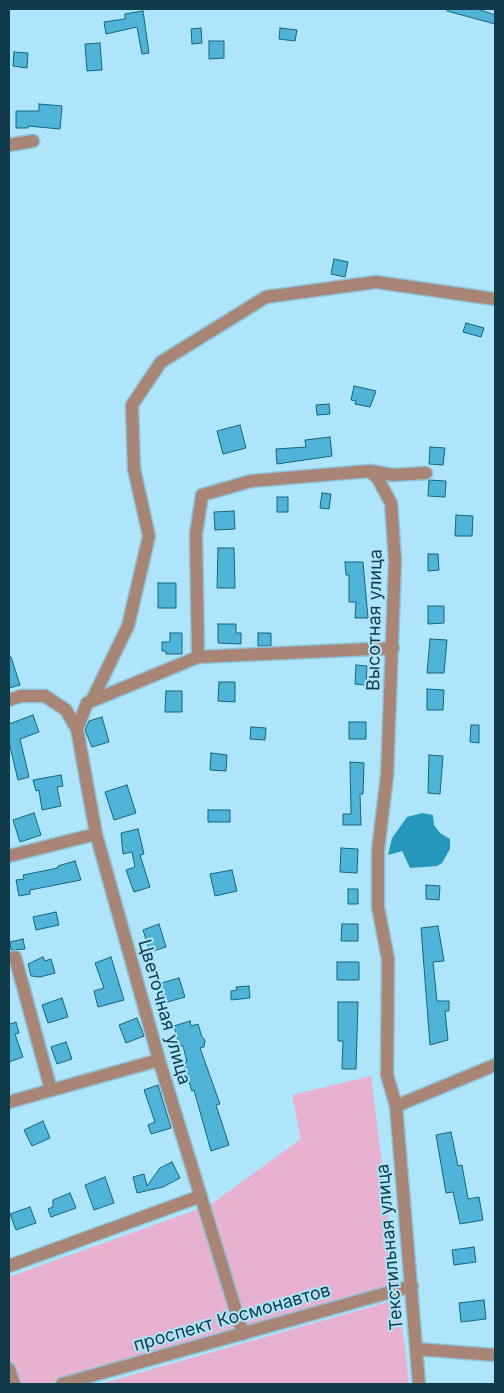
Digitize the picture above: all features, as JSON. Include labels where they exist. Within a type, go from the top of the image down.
[{"type":"street","points":[[9,145],[33,141]]},
{"type":"street","points":[[92,700],[128,626],[148,536],[134,469],[132,405],[161,362],[266,297],[376,282],[495,299]]},
{"type":"street","points":[[198,658],[196,534],[202,495],[251,481],[370,470],[393,475],[426,473]]},
{"type":"street","name":"Высотная улица","points":[[370,470],[378,479],[391,503],[395,560],[387,776],[378,850],[378,907],[388,959],[388,1075],[396,1106]]},
{"type":"street","points":[[77,729],[87,702],[198,658],[393,648]]},
{"type":"street","points":[[9,700],[21,696],[46,696],[66,710],[77,729]]},
{"type":"street","name":"Цветочная улица","points":[[77,729],[96,834],[159,1060],[243,1334]]},
{"type":"street","points":[[9,856],[96,834]]},
{"type":"street","points":[[15,957],[50,1090]]},
{"type":"street","points":[[9,1102],[159,1060]]},
{"type":"street","points":[[396,1106],[495,1065]]},
{"type":"street","name":"Текстильная улица","points":[[396,1106],[419,1384]]},
{"type":"street","points":[[9,1266],[201,1196]]},
{"type":"street","name":"проспект Космонавтов","points":[[62,1384],[412,1286]]},
{"type":"street","points":[[416,1349],[495,1354]]},
{"type":"street","points":[[9,1369],[14,1384]]},
{"type":"shaded area","points":[[371,1076],[397,1285],[49,1384],[9,1384],[9,1277],[210,1205],[301,1139],[292,1095]]},
{"type":"shaded area","points":[[399,1299],[409,1384],[100,1384]]},
{"type":"water","points":[[422,813],[433,815],[434,825],[440,833],[450,839],[450,849],[442,863],[437,866],[410,868],[402,851],[388,855],[392,838],[407,817]]},
{"type":"building","points":[[447,9],[478,9],[495,15],[495,24],[447,11]]},
{"type":"building","points":[[143,11],[149,53],[142,54],[137,27],[106,34],[104,22],[125,19],[125,14]]},
{"type":"building","points":[[201,28],[202,43],[192,44],[191,29]]},
{"type":"building","points":[[280,28],[297,30],[295,41],[279,39]]},
{"type":"building","points":[[209,41],[224,41],[224,58],[209,59]]},
{"type":"building","points":[[100,43],[102,70],[87,71],[85,44]]},
{"type":"building","points":[[14,52],[28,53],[27,68],[13,66]]},
{"type":"building","points":[[39,104],[62,106],[60,129],[28,126],[28,128],[16,128],[16,111],[39,111]]},
{"type":"building","points":[[334,259],[348,262],[345,277],[331,274]]},
{"type":"building","points":[[466,323],[484,328],[481,337],[463,332]]},
{"type":"building","points":[[354,386],[376,391],[370,407],[355,404],[356,401],[351,400]]},
{"type":"building","points":[[329,404],[330,414],[317,415],[316,405]]},
{"type":"building","points":[[240,425],[246,448],[223,454],[217,431]]},
{"type":"building","points":[[330,437],[332,456],[277,464],[276,449],[306,447],[305,440]]},
{"type":"building","points":[[430,447],[445,448],[443,465],[429,464]]},
{"type":"building","points":[[429,480],[446,481],[445,497],[428,496]]},
{"type":"building","points":[[322,493],[331,494],[329,509],[320,508]]},
{"type":"building","points":[[277,497],[288,497],[288,512],[277,512]]},
{"type":"building","points":[[234,511],[235,529],[215,530],[214,512]]},
{"type":"building","points":[[456,515],[473,516],[472,536],[455,536]]},
{"type":"building","points":[[218,548],[234,548],[235,588],[217,588]]},
{"type":"building","points":[[428,554],[438,554],[439,570],[428,571]]},
{"type":"building","points":[[345,562],[363,562],[368,618],[355,618],[356,602],[349,602],[349,575],[346,575]]},
{"type":"building","points":[[158,583],[176,583],[176,608],[158,608]]},
{"type":"building","points":[[428,606],[444,606],[444,623],[428,624]]},
{"type":"building","points":[[218,624],[236,624],[236,633],[241,633],[241,644],[218,643]]},
{"type":"building","points":[[170,633],[182,633],[182,654],[166,654],[166,651],[162,651],[162,642],[170,642]]},
{"type":"building","points":[[258,633],[271,633],[271,646],[258,646]]},
{"type":"building","points":[[430,639],[447,640],[444,673],[427,673]]},
{"type":"building","points":[[9,657],[11,657],[20,685],[9,688]]},
{"type":"building","points":[[356,665],[367,666],[366,685],[355,684]]},
{"type":"building","points":[[219,682],[235,682],[235,702],[218,701]]},
{"type":"building","points":[[427,689],[444,690],[443,710],[427,710]]},
{"type":"building","points":[[166,691],[182,691],[182,712],[165,712]]},
{"type":"building","points":[[33,715],[39,732],[20,739],[29,777],[18,780],[9,742],[9,724]]},
{"type":"building","points":[[102,717],[109,742],[92,747],[85,730],[89,721]]},
{"type":"building","points":[[349,722],[366,722],[366,739],[349,739]]},
{"type":"building","points":[[471,725],[479,725],[479,743],[470,742]]},
{"type":"building","points":[[251,727],[266,728],[265,740],[250,739]]},
{"type":"building","points":[[211,753],[227,755],[226,771],[210,770]]},
{"type":"building","points":[[429,755],[443,756],[440,794],[428,793]]},
{"type":"building","points":[[350,762],[364,763],[363,794],[360,794],[361,825],[343,825],[343,814],[351,814]]},
{"type":"building","points":[[61,775],[63,786],[57,787],[61,806],[42,810],[39,790],[36,791],[33,780]]},
{"type":"building","points":[[127,785],[136,813],[114,820],[105,792]]},
{"type":"building","points":[[208,810],[230,810],[230,822],[208,822]]},
{"type":"building","points":[[34,813],[41,835],[20,842],[13,820]]},
{"type":"building","points":[[138,829],[144,854],[140,855],[150,887],[134,892],[126,870],[135,867],[132,852],[123,854],[121,833]]},
{"type":"building","points":[[341,848],[358,849],[357,873],[340,872]]},
{"type":"building","points":[[75,861],[81,880],[30,890],[30,894],[19,896],[16,880],[24,879],[23,875],[58,868],[58,866]]},
{"type":"building","points":[[232,870],[237,891],[215,896],[210,874]]},
{"type":"building","points":[[426,885],[440,886],[439,900],[426,899]]},
{"type":"building","points":[[348,889],[358,889],[358,904],[348,904]]},
{"type":"building","points":[[56,912],[59,925],[36,930],[33,917]]},
{"type":"building","points":[[159,924],[166,947],[150,952],[143,930]]},
{"type":"building","points":[[342,924],[358,924],[358,941],[341,941]]},
{"type":"building","points":[[438,926],[444,961],[433,962],[437,1001],[449,1001],[449,1011],[445,1011],[448,1040],[430,1045],[421,928]]},
{"type":"building","points":[[23,939],[25,949],[11,950],[10,942]]},
{"type":"building","points":[[43,957],[45,961],[51,959],[55,973],[40,977],[31,976],[28,964]]},
{"type":"building","points":[[111,957],[124,1000],[98,1007],[94,991],[104,988],[95,963]]},
{"type":"building","points":[[337,962],[359,962],[359,980],[337,980]]},
{"type":"building","points":[[179,978],[185,997],[164,1003],[158,984]]},
{"type":"building","points":[[249,986],[250,998],[231,1000],[231,991],[237,990],[236,987]]},
{"type":"building","points":[[62,998],[68,1017],[48,1023],[42,1005]]},
{"type":"building","points":[[338,1002],[358,1002],[356,1069],[342,1069],[343,1041],[338,1041]]},
{"type":"building","points":[[137,1018],[144,1036],[126,1043],[119,1025]]},
{"type":"building","points":[[9,1021],[11,1024],[16,1022],[19,1033],[15,1034],[23,1057],[9,1062]]},
{"type":"building","points":[[190,1021],[191,1026],[198,1024],[202,1037],[205,1040],[204,1047],[200,1048],[220,1104],[216,1105],[229,1145],[211,1151],[194,1090],[192,1091],[183,1064],[187,1062],[183,1046],[179,1046],[174,1026]]},
{"type":"building","points":[[66,1042],[72,1059],[57,1064],[51,1047]]},
{"type":"building","points":[[158,1085],[171,1128],[151,1134],[148,1125],[155,1122],[144,1090]]},
{"type":"building","points":[[43,1121],[50,1138],[32,1146],[24,1130]]},
{"type":"building","points":[[451,1132],[458,1166],[462,1165],[468,1199],[479,1197],[483,1220],[460,1224],[453,1192],[446,1193],[436,1135]]},
{"type":"building","points":[[172,1162],[180,1178],[163,1187],[137,1193],[133,1177],[144,1174],[147,1186],[160,1168]]},
{"type":"building","points":[[105,1177],[114,1203],[94,1210],[85,1185]]},
{"type":"building","points":[[70,1193],[76,1208],[51,1217],[48,1209],[53,1207],[53,1200]]},
{"type":"building","points":[[30,1207],[36,1223],[16,1230],[10,1214]]},
{"type":"building","points":[[474,1247],[476,1262],[454,1265],[452,1250]]},
{"type":"building","points":[[484,1300],[486,1319],[461,1322],[459,1303]]}]
